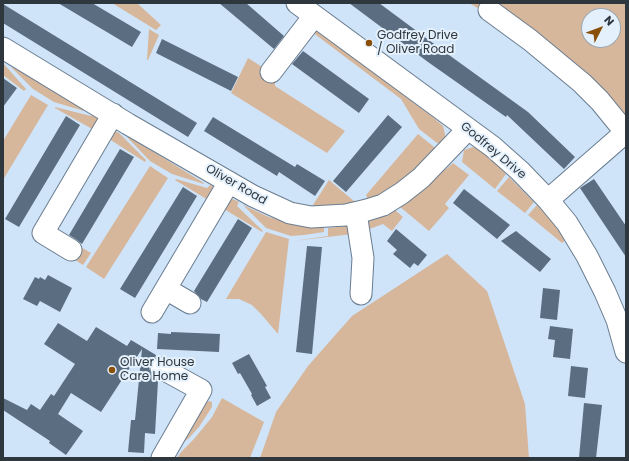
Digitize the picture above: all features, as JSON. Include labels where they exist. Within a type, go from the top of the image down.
[{"type":"street","name":"Godfrey Drive","points":[[297,3],[468,129],[520,171],[548,200],[567,223],[587,256],[617,320],[626,352]]},
{"type":"street","points":[[489,10],[530,40],[582,83],[600,101],[626,132],[548,200]]},
{"type":"street","points":[[271,72],[314,16]]},
{"type":"street","name":"Oliver Road","points":[[3,48],[269,205],[290,213],[311,217],[325,217],[356,213],[383,205],[402,193],[421,178],[468,129]]},
{"type":"street","points":[[71,250],[42,233],[113,114]]},
{"type":"street","points":[[152,312],[229,182]]},
{"type":"street","points":[[356,213],[363,258],[361,294]]},
{"type":"street","points":[[166,290],[190,303]]},
{"type":"street","points":[[161,368],[201,390],[162,458]]},
{"type":"shaded area","points":[[112,3],[137,3],[161,25],[156,30]]},
{"type":"shaded area","points":[[469,3],[626,3],[626,123],[491,16]]},
{"type":"shaded area","points":[[149,29],[159,35],[147,60]]},
{"type":"shaded area","points":[[314,29],[319,31],[443,126],[445,141],[441,146],[419,129],[401,99],[312,32]]},
{"type":"shaded area","points":[[248,58],[275,75],[275,86],[345,131],[327,153],[231,93]]},
{"type":"shaded area","points":[[3,63],[26,89],[24,91],[3,75]]},
{"type":"shaded area","points":[[14,65],[85,109],[84,111],[54,102],[33,89],[12,68]]},
{"type":"shaded area","points":[[31,95],[48,105],[3,180],[3,141]]},
{"type":"shaded area","points":[[55,107],[91,116],[93,114],[100,119],[94,130]]},
{"type":"shaded area","points":[[115,131],[119,133],[146,160],[145,162],[106,137],[110,132]]},
{"type":"shaded area","points":[[418,134],[439,151],[400,183],[369,202],[366,195]]},
{"type":"shaded area","points":[[128,136],[204,184],[172,174],[150,161],[127,137]]},
{"type":"shaded area","points":[[473,147],[482,150],[506,174],[495,189],[462,162],[464,150]]},
{"type":"shaded area","points":[[453,163],[469,175],[445,204],[449,208],[429,231],[399,206],[419,192]]},
{"type":"shaded area","points":[[150,166],[168,178],[104,279],[86,267]]},
{"type":"shaded area","points":[[509,177],[534,202],[525,213],[497,191]]},
{"type":"shaded area","points":[[176,179],[207,188],[210,185],[214,187],[208,200],[175,180]]},
{"type":"shaded area","points":[[329,180],[355,202],[350,205],[311,208]]},
{"type":"shaded area","points":[[232,199],[239,202],[237,206],[263,231],[262,232],[224,209],[228,202]]},
{"type":"shaded area","points":[[243,205],[269,217],[287,222],[324,227],[324,232],[291,236],[266,228]]},
{"type":"shaded area","points":[[537,205],[547,215],[566,240],[562,243],[528,215]]},
{"type":"shaded area","points":[[395,210],[403,217],[392,231],[383,224],[364,231],[369,220]]},
{"type":"shaded area","points":[[348,226],[353,234],[293,241],[328,236],[328,228]]},
{"type":"shaded area","points":[[266,232],[289,239],[278,334],[252,305],[239,299],[226,299]]},
{"type":"shaded area","points":[[79,246],[91,253],[83,265],[72,258]]},
{"type":"shaded area","points":[[447,254],[487,291],[525,404],[529,458],[260,458],[276,412],[308,366],[352,316]]},
{"type":"shaded area","points":[[222,398],[264,422],[250,458],[177,458],[212,417]]},
{"type":"shaded area","points":[[209,401],[212,402],[212,407],[199,427],[189,438],[177,447],[204,403]]},
{"type":"building","points":[[58,3],[92,3],[141,32],[132,47]]},
{"type":"building","points":[[219,3],[246,3],[284,36],[274,49]]},
{"type":"building","points":[[349,3],[379,3],[528,112],[575,157],[564,169],[507,115],[506,117],[428,62]]},
{"type":"building","points":[[3,4],[197,123],[188,137],[3,23]]},
{"type":"building","points":[[162,39],[238,77],[231,91],[156,53]]},
{"type":"building","points":[[303,51],[369,99],[359,113],[292,64]]},
{"type":"building","points":[[3,78],[17,88],[3,107]]},
{"type":"building","points":[[388,115],[402,127],[346,192],[333,181]]},
{"type":"building","points":[[66,116],[80,125],[19,227],[5,219]]},
{"type":"building","points":[[213,117],[295,167],[297,164],[325,181],[315,196],[279,172],[277,176],[204,131]]},
{"type":"building","points":[[120,149],[134,157],[82,244],[69,235]]},
{"type":"building","points":[[594,179],[626,226],[626,257],[580,188]]},
{"type":"building","points":[[183,187],[197,196],[135,298],[120,289]]},
{"type":"building","points":[[464,189],[510,225],[497,239],[453,203]]},
{"type":"building","points":[[238,219],[252,228],[207,302],[201,299],[194,291]]},
{"type":"building","points":[[396,229],[427,255],[418,266],[414,263],[410,268],[393,254],[397,250],[387,241]]},
{"type":"building","points":[[516,231],[551,259],[540,272],[501,241]]},
{"type":"building","points":[[307,246],[322,247],[312,354],[296,352]]},
{"type":"building","points":[[48,275],[72,288],[60,312],[40,301],[37,306],[23,299],[35,277],[39,279],[40,277],[45,280]]},
{"type":"building","points":[[543,288],[560,290],[557,320],[540,318]]},
{"type":"building","points":[[58,323],[87,341],[96,327],[127,346],[131,340],[156,355],[150,363],[149,368],[154,380],[158,381],[155,434],[145,433],[144,453],[128,452],[131,420],[135,420],[142,349],[101,412],[71,393],[58,414],[83,431],[66,455],[49,443],[50,441],[3,410],[3,398],[27,410],[31,404],[40,410],[51,394],[54,396],[75,364],[44,344]]},
{"type":"building","points":[[550,326],[573,329],[570,359],[553,357],[555,340],[548,339]]},
{"type":"building","points":[[171,332],[220,334],[219,352],[157,349],[158,333],[171,334]]},
{"type":"building","points":[[249,354],[267,386],[265,387],[271,398],[257,406],[240,373],[238,374],[232,363]]},
{"type":"building","points":[[571,366],[588,368],[585,398],[568,396]]},
{"type":"building","points":[[584,403],[602,405],[596,458],[579,458]]},
{"type":"place","name":"Godfrey Drive / Oliver Road","points":[[369,43]]},
{"type":"place","name":"Oliver House Care Home","points":[[112,370]]}]
